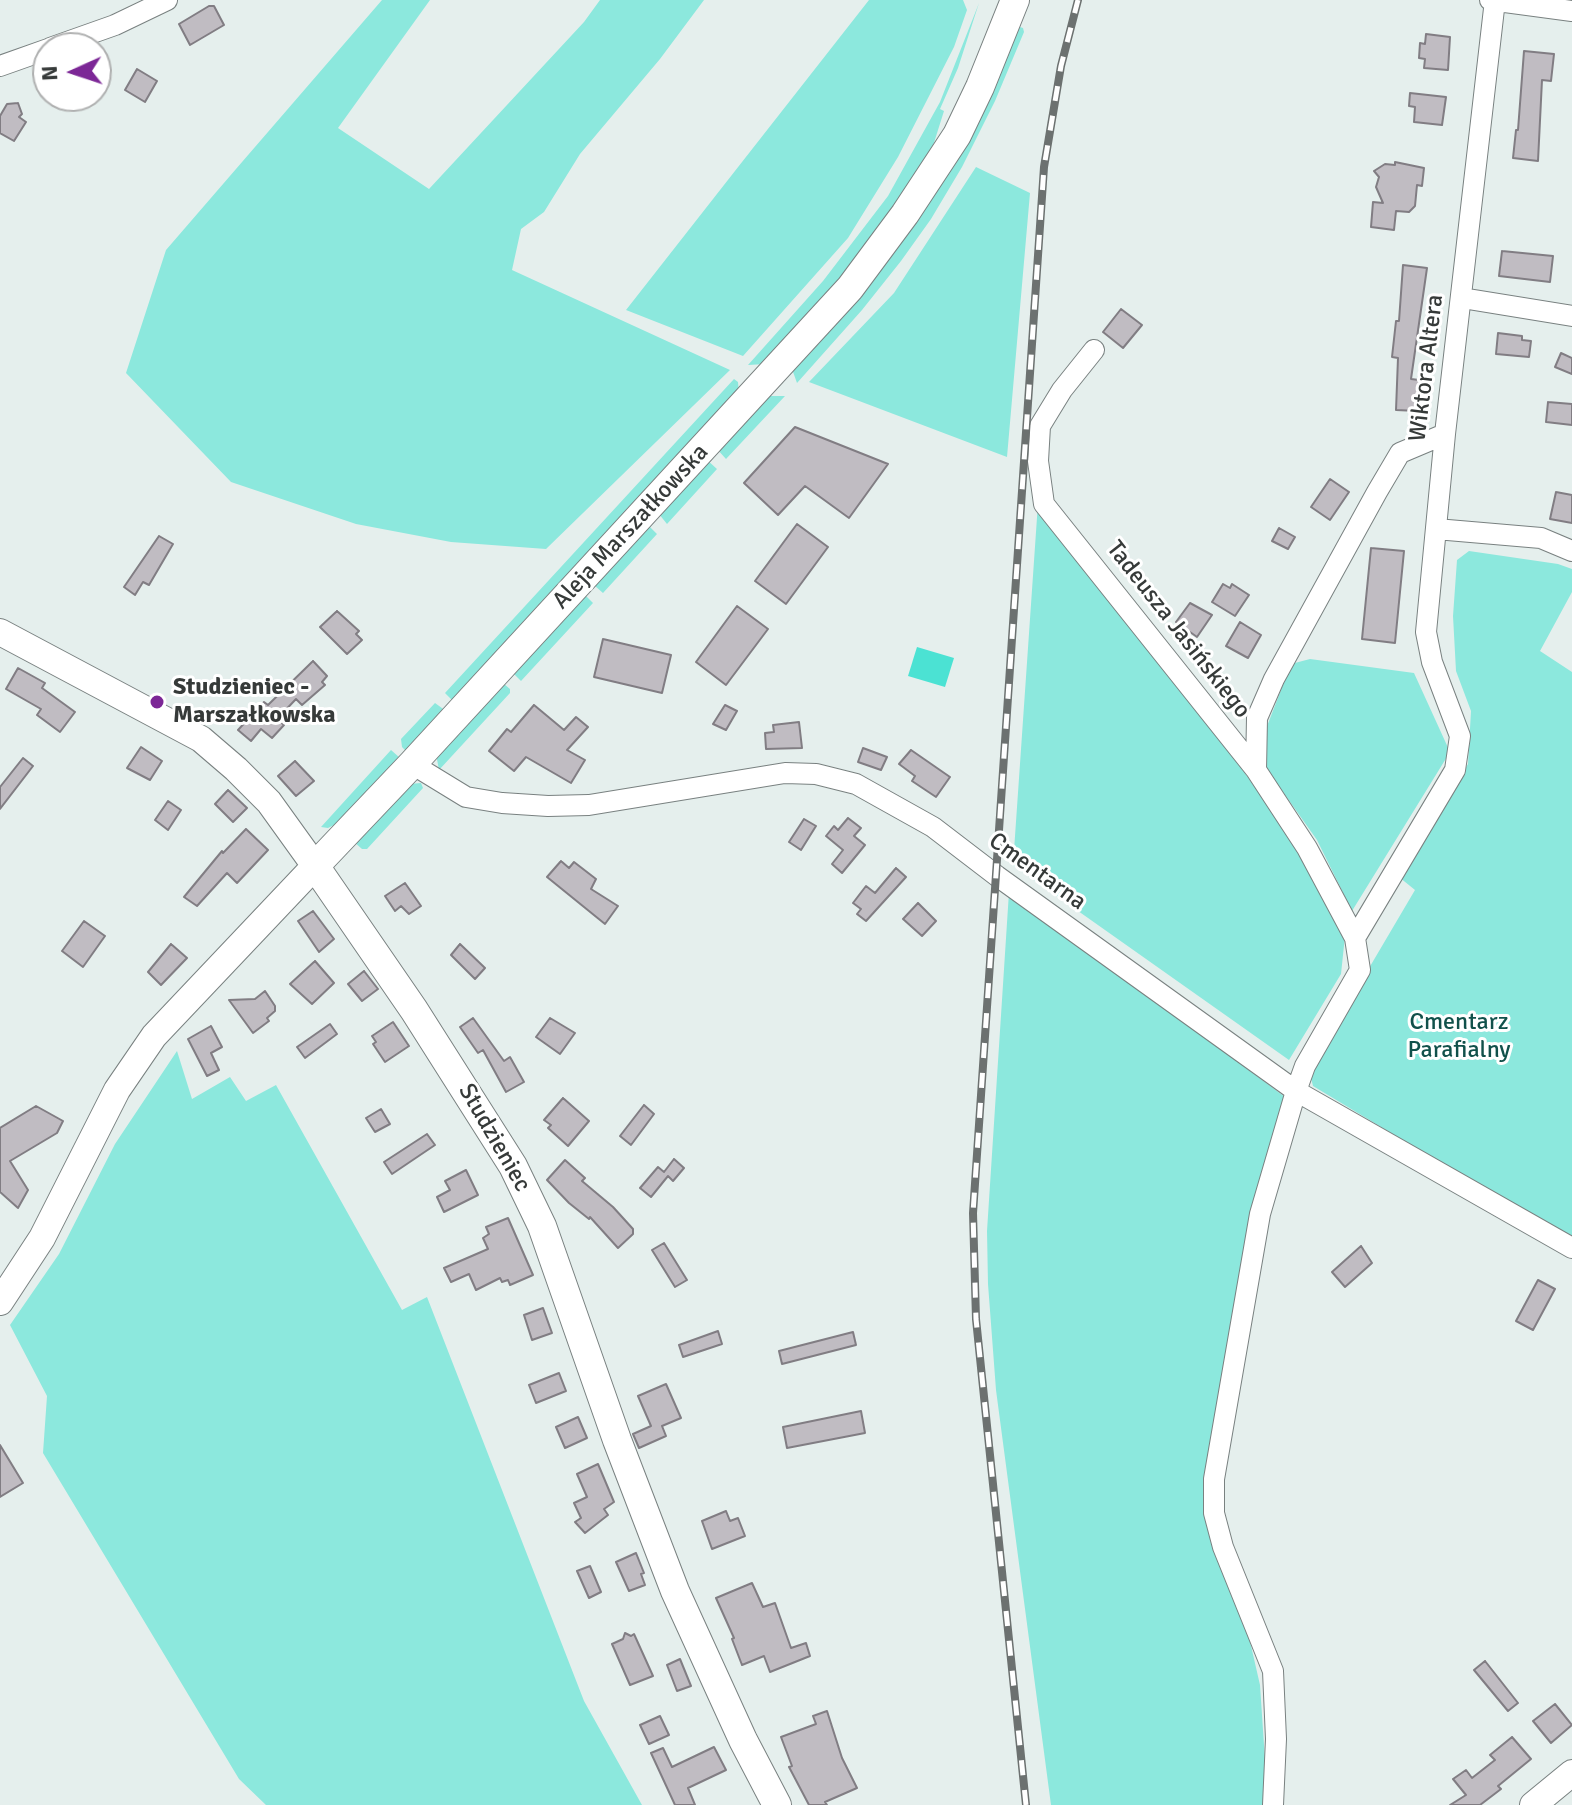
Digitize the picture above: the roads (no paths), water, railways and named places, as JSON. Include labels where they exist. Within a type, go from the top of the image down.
[{"type":"main road","name":"Aleja Marszałkowska","points":[[930,174],[978,60],[994,0]]},
{"type":"main road","name":"Aleja Marszałkowska","points":[[315,866],[850,288],[905,214],[957,135],[1015,0]]},
{"type":"main road","name":"Studzieniec","points":[[315,866],[414,1010],[513,1166],[542,1226],[617,1440],[675,1591],[743,1740],[777,1805]]},
{"type":"street","points":[[95,32],[167,0]]},
{"type":"street","points":[[1493,0],[1572,11]]},
{"type":"street","name":"Wiktora Altera","points":[[1355,938],[1455,770],[1460,736],[1432,662],[1426,632],[1493,0]]},
{"type":"street","points":[[0,66],[32,54]]},
{"type":"street","points":[[1462,298],[1572,316]]},
{"type":"street","name":"Tadeusza Jasińskiego","points":[[1094,350],[1062,390],[1040,426],[1038,461],[1044,504],[1256,770],[1307,848],[1355,938]]},
{"type":"street","points":[[1256,770],[1257,718],[1274,679],[1377,492],[1400,453],[1445,434]]},
{"type":"street","points":[[1436,529],[1541,538],[1572,551]]},
{"type":"street","name":"Studzieniec","points":[[0,632],[201,739],[269,802],[315,866]]},
{"type":"street","name":"Cmentarna","points":[[412,764],[466,797],[548,806],[589,805],[785,773],[816,774],[856,784],[933,827],[1296,1091],[1572,1248]]},
{"type":"street","points":[[0,1302],[42,1238],[117,1090],[154,1036],[315,866]]},
{"type":"street","points":[[1273,1805],[1276,1739],[1273,1671],[1223,1547],[1214,1513],[1214,1479],[1260,1214],[1305,1066],[1360,970],[1355,938]]},
{"type":"street","points":[[1533,1805],[1572,1773]]},
{"type":"railway","points":[[1026,1805],[976,1319],[973,1213],[1044,167],[1061,66],[1078,0]]},
{"type":"place","name":"Studzieniec - Marszałkowska","points":[[157,702]]},
{"type":"park label","name":"Cmentarz Parafialny","points":[[1459,1037]]}]
